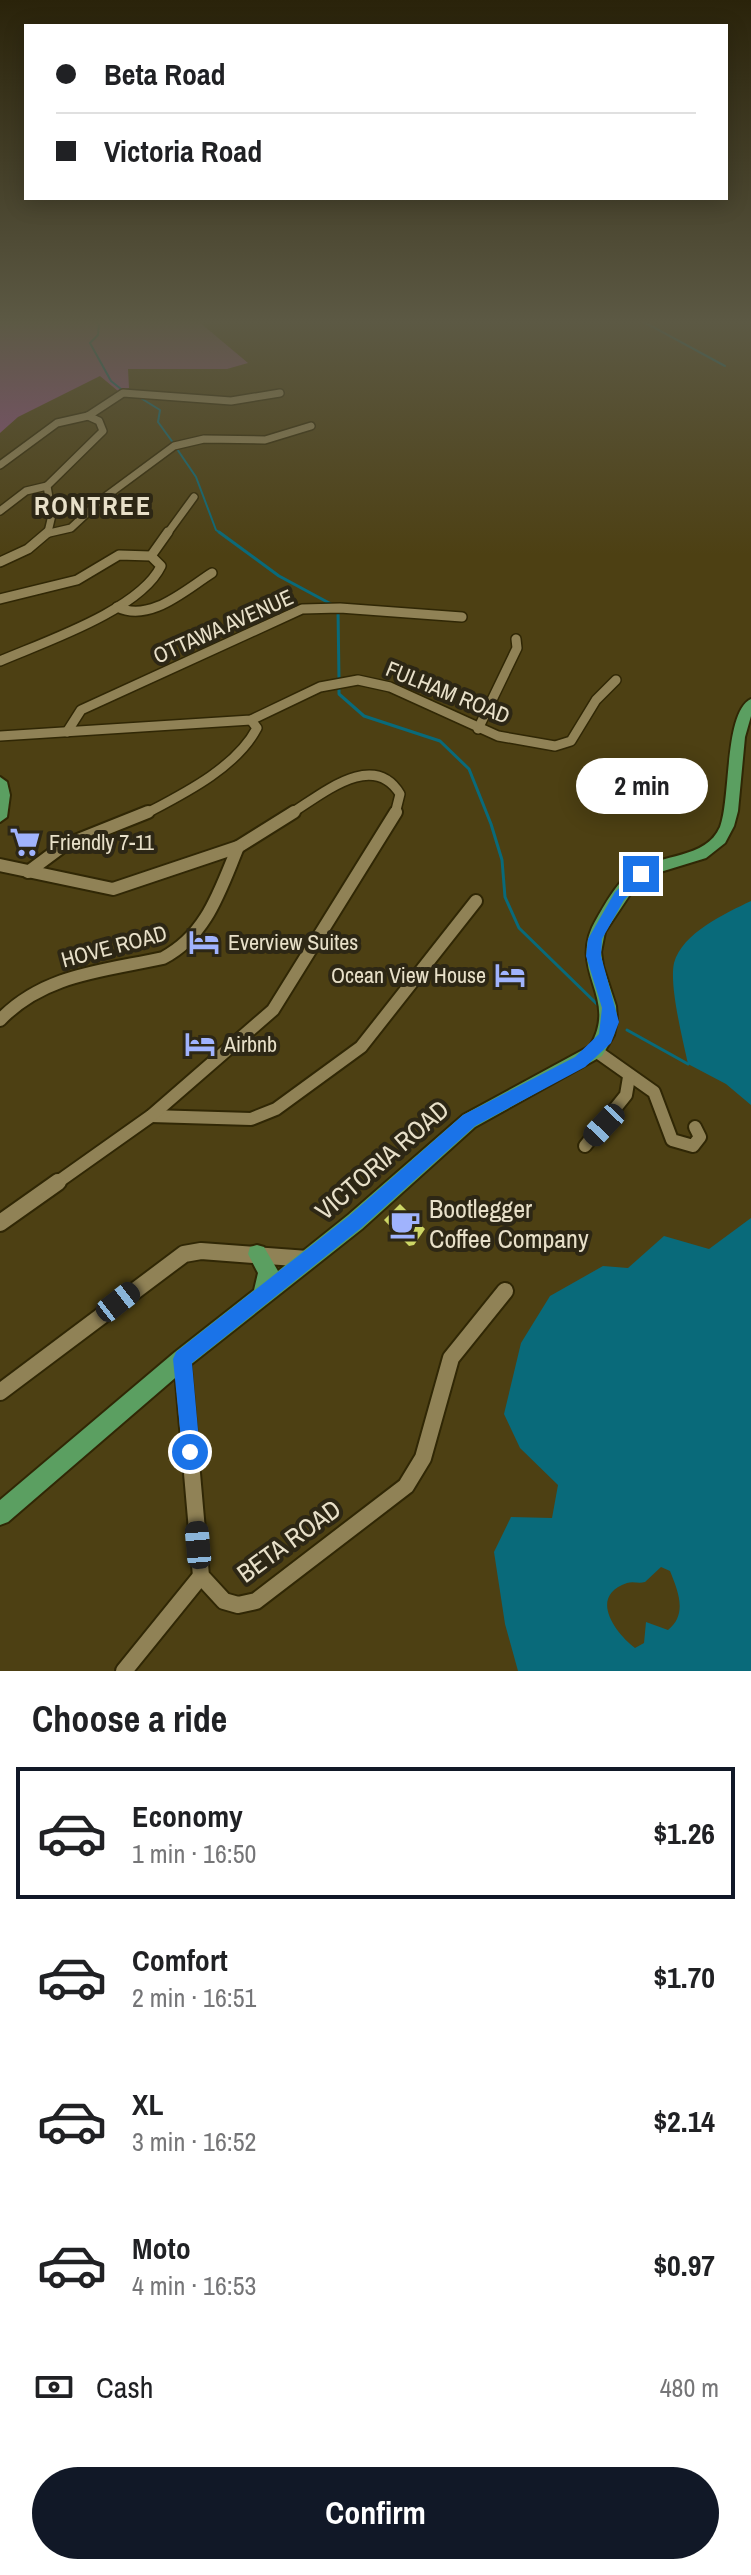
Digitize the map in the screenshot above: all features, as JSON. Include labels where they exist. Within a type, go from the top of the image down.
[{"type":"main road","points":[[596,1051],[606,1038],[611,1022],[594,956],[599,928],[633,879],[697,855],[720,839],[730,806],[738,731],[751,703]]},
{"type":"main road","points":[[0,782],[3,795],[0,817]]},
{"type":"main road","name":"VICTORIA ROAD","points":[[0,1514],[182,1359],[355,1222],[469,1121],[596,1051]]},
{"type":"main road","points":[[257,1254],[268,1271],[262,1296]]},
{"type":"street","points":[[0,465],[57,423],[88,416],[110,399]]},
{"type":"street","points":[[208,399],[243,399]]},
{"type":"street","points":[[0,511],[26,491],[47,486],[103,431],[99,421],[88,416]]},
{"type":"street","points":[[0,562],[28,549],[48,532],[75,525],[101,500],[174,446],[210,439],[265,440],[311,426]]},
{"type":"street","points":[[47,486],[52,515],[48,532]]},
{"type":"street","points":[[151,556],[194,497]]},
{"type":"street","points":[[0,599],[77,580],[119,555],[151,556],[161,566],[160,577],[117,607],[0,661]]},
{"type":"street","points":[[117,607],[132,613],[149,609],[212,573]]},
{"type":"street","name":"OTTAWA AVENUE","points":[[67,732],[72,719],[81,710],[188,664],[292,612],[319,607],[462,617]]},
{"type":"street","points":[[478,729],[517,648],[516,639]]},
{"type":"street","name":"FULHAM ROAD","points":[[0,736],[251,720],[320,687],[358,680],[390,687],[478,729],[532,744],[555,746],[567,743],[602,692],[616,680]]},
{"type":"street","points":[[28,872],[55,850],[155,809],[231,759],[256,734],[257,728],[251,720]]},
{"type":"street","points":[[0,865],[113,889],[238,847],[354,775],[383,777],[394,784],[400,794],[395,815],[283,999],[151,1116],[0,1223]]},
{"type":"street","name":"HOVE ROAD","points":[[0,1020],[14,1003],[35,988],[163,958],[183,948],[200,930],[238,847]]},
{"type":"street","points":[[151,1116],[251,1119],[276,1109],[361,1047],[476,901]]},
{"type":"street","points":[[596,1051],[609,1065],[654,1093],[659,1100],[661,1120],[672,1140],[693,1146],[700,1137],[695,1127]]},
{"type":"street","points":[[585,1146],[626,1095],[631,1084],[629,1077]]},
{"type":"street","points":[[0,1392],[173,1260],[201,1251],[308,1259]]},
{"type":"street","name":"BETA ROAD","points":[[182,1359],[201,1576],[231,1607],[256,1601],[406,1486],[423,1458],[451,1358],[505,1291]]},
{"type":"street","points":[[124,1671],[201,1576]]},
{"type":"shaded area","points":[[0,399],[54,399],[18,417],[0,433]]},
{"type":"water","points":[[751,901],[751,1105],[726,1084],[688,1064],[677,1013],[673,973],[679,952],[695,933]]},
{"type":"water","points":[[751,1218],[751,1671],[518,1671],[505,1624],[494,1552],[511,1517],[552,1518],[558,1485],[520,1448],[504,1414],[521,1343],[550,1296],[603,1266],[628,1268],[664,1236],[709,1249]],"holes":[[[661,1567],[670,1571],[680,1602],[678,1617],[668,1630],[646,1622],[644,1643],[635,1648],[613,1624],[607,1605],[609,1597],[615,1589],[627,1583],[645,1582]]]},
{"type":"building","name":"Bootlegger Coffee Company","points":[[400,1204],[425,1229],[414,1245],[409,1246],[384,1220]]},
{"type":"waterway","points":[[142,399],[160,410],[158,422],[174,444]]},
{"type":"waterway","points":[[177,449],[196,477],[219,532]]},
{"type":"waterway","points":[[219,532],[279,576],[331,604]]},
{"type":"waterway","points":[[338,610],[339,680]]},
{"type":"waterway","points":[[339,687],[339,694],[364,716],[440,741],[469,769],[491,824],[502,860],[505,897],[519,928],[599,1006]]},
{"type":"waterway","points":[[627,1030],[688,1064]]},
{"type":"place","name":"Friendly 7-11","points":[[25,842]]},
{"type":"place","name":"Everview Suites","points":[[204,942]]},
{"type":"place","name":"Ocean View House","points":[[510,975]]},
{"type":"place","name":"Airbnb","points":[[200,1044]]},
{"type":"place","name":"Bootlegger Coffee Company","points":[[405,1224]]},
{"type":"district","name":"RONTREE","points":[[93,506]]},
{"type":"route","points":[[190,1452],[182,1359],[355,1222],[469,1121],[596,1051],[606,1038],[611,1022],[610,1008],[594,956],[595,939],[620,896],[641,874]]}]
